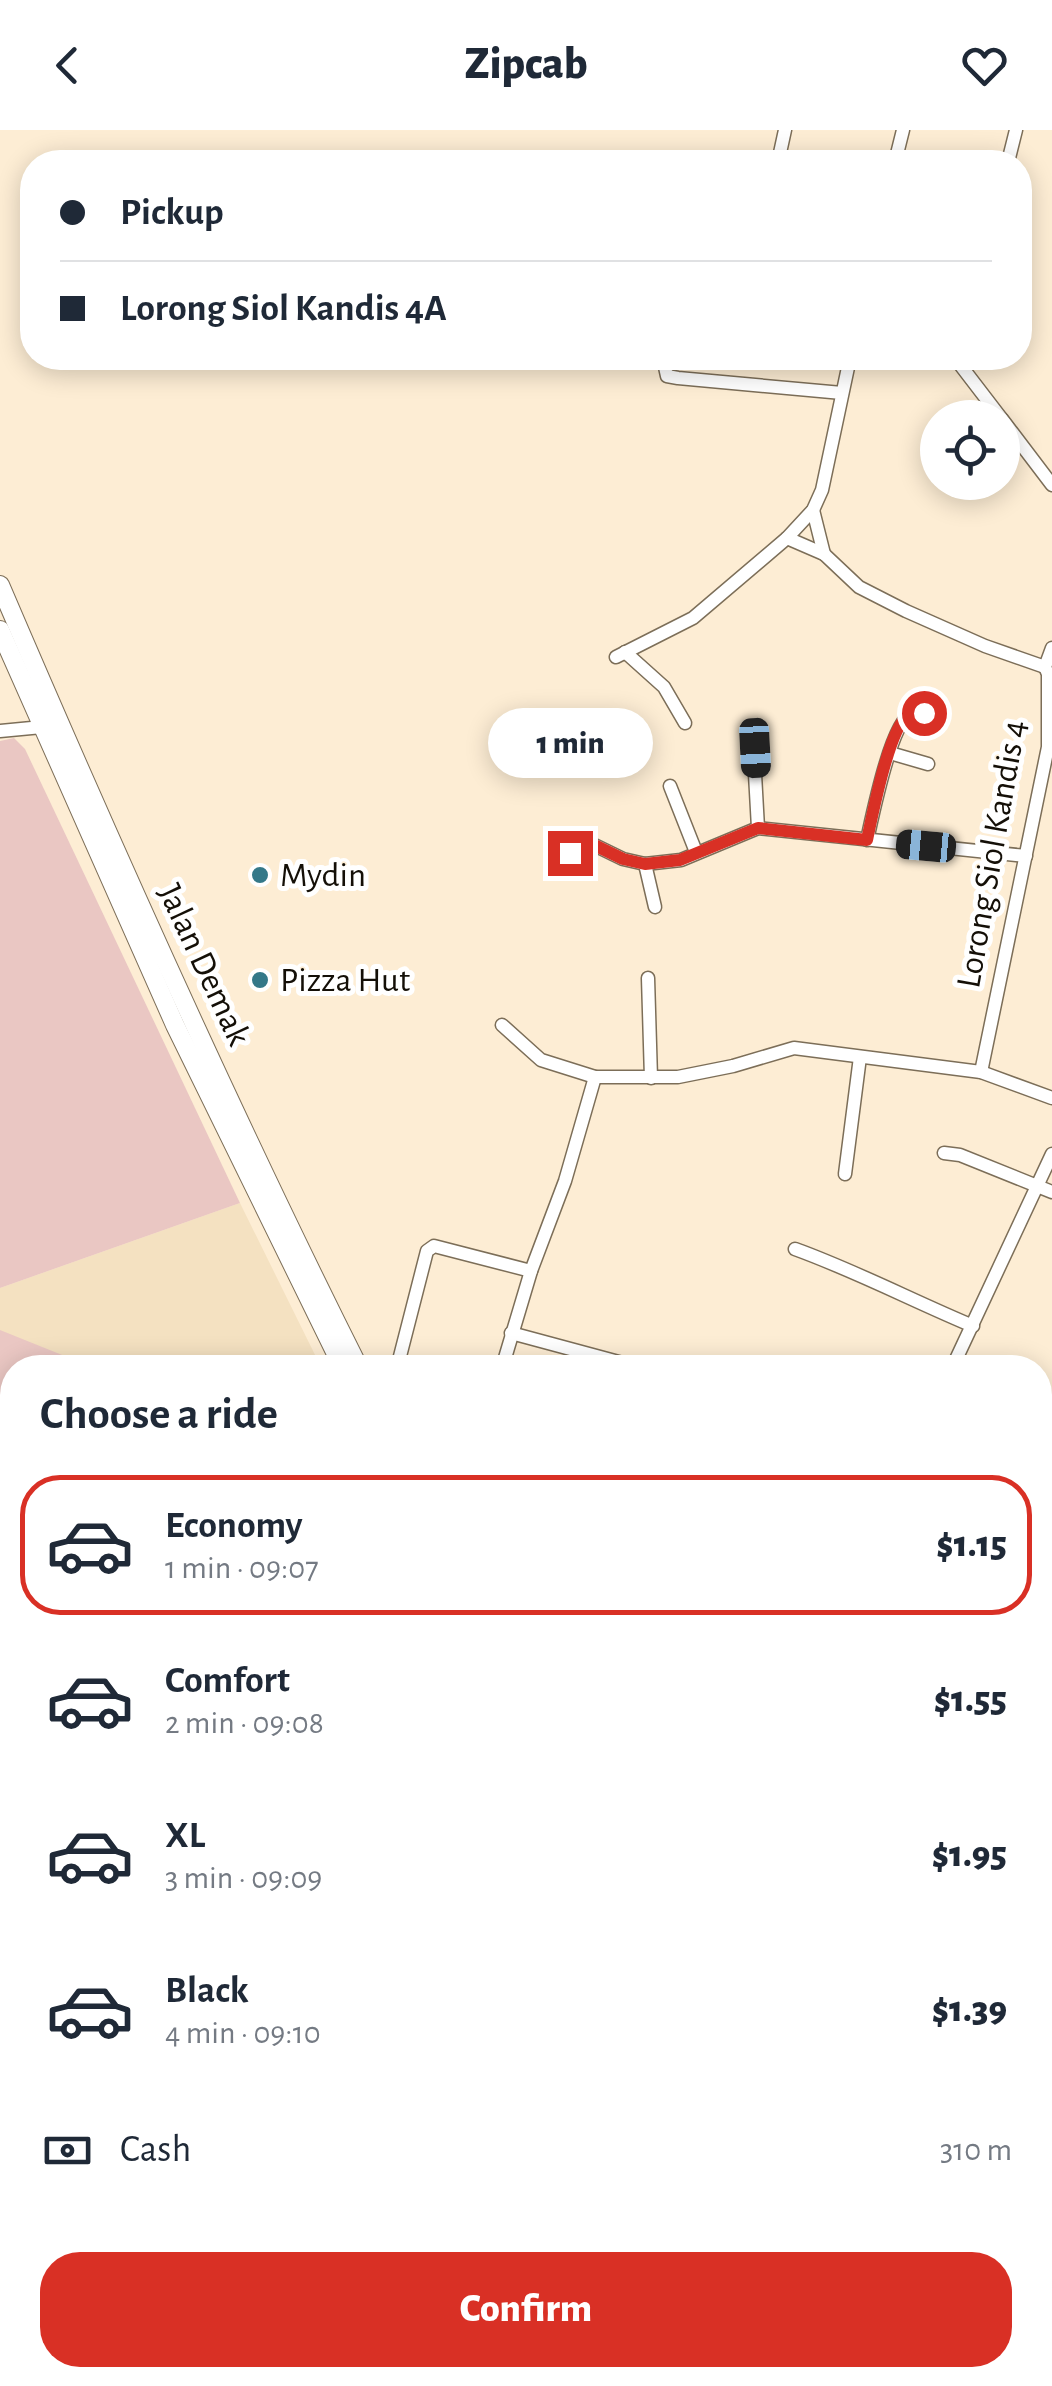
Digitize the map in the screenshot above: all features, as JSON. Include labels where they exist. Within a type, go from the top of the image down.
[{"type":"highway","name":"Jalan Demak","points":[[0,585],[101,820],[246,1138],[353,1355]]},
{"type":"highway","name":"Jalan Demak","points":[[0,630],[175,1025],[337,1355]]},
{"type":"street","points":[[666,370],[667,376],[678,378],[842,393]]},
{"type":"street","points":[[685,722],[664,687],[621,655],[693,618],[787,538],[813,510],[822,490],[847,370]]},
{"type":"street","points":[[966,370],[989,400]]},
{"type":"street","points":[[1020,442],[1052,485]]},
{"type":"street","points":[[813,510],[824,554]]},
{"type":"street","points":[[787,538],[824,554],[859,587],[906,611],[1045,667]]},
{"type":"street","name":"Lorong Siol Kandis 4","points":[[981,1072],[1026,856],[1045,786],[1050,736],[1045,667],[1052,648]]},
{"type":"street","points":[[867,840],[882,772],[906,718],[935,714]]},
{"type":"street","points":[[0,731],[42,728]]},
{"type":"street","points":[[753,738],[758,828]]},
{"type":"street","points":[[890,753],[928,764]]},
{"type":"street","points":[[670,786],[696,852]]},
{"type":"street","points":[[570,853],[588,840],[623,859],[645,864],[680,860],[758,828],[1026,856]]},
{"type":"street","points":[[645,864],[654,907]]},
{"type":"street","points":[[648,978],[651,1078]]},
{"type":"street","points":[[502,1025],[541,1060],[595,1077],[678,1077],[794,1048],[981,1072],[1052,1098]]},
{"type":"street","points":[[846,1174],[860,1057]]},
{"type":"street","points":[[506,1355],[531,1271],[565,1181],[595,1077]]},
{"type":"street","points":[[944,1153],[960,1155],[1052,1192]]},
{"type":"street","points":[[958,1355],[1052,1154]]},
{"type":"street","points":[[400,1355],[427,1251],[434,1246],[531,1271]]},
{"type":"street","points":[[795,1249],[862,1274],[886,1290],[972,1326]]},
{"type":"street","points":[[512,1333],[581,1355]]},
{"type":"shaded area","points":[[14,738],[25,749],[240,1203],[0,1288],[0,741]]},
{"type":"shaded area","points":[[240,1203],[315,1355],[0,1355],[0,1288]]},
{"type":"shaded area","points":[[0,1330],[62,1355],[0,1355]]},
{"type":"place","name":"Mydin","points":[[260,875]]},
{"type":"place","name":"Pizza Hut","points":[[260,980]]},
{"type":"route","points":[[570,853],[588,840],[623,859],[645,864],[680,860],[758,828],[867,840],[882,772],[903,721],[910,714],[924,713]]}]
